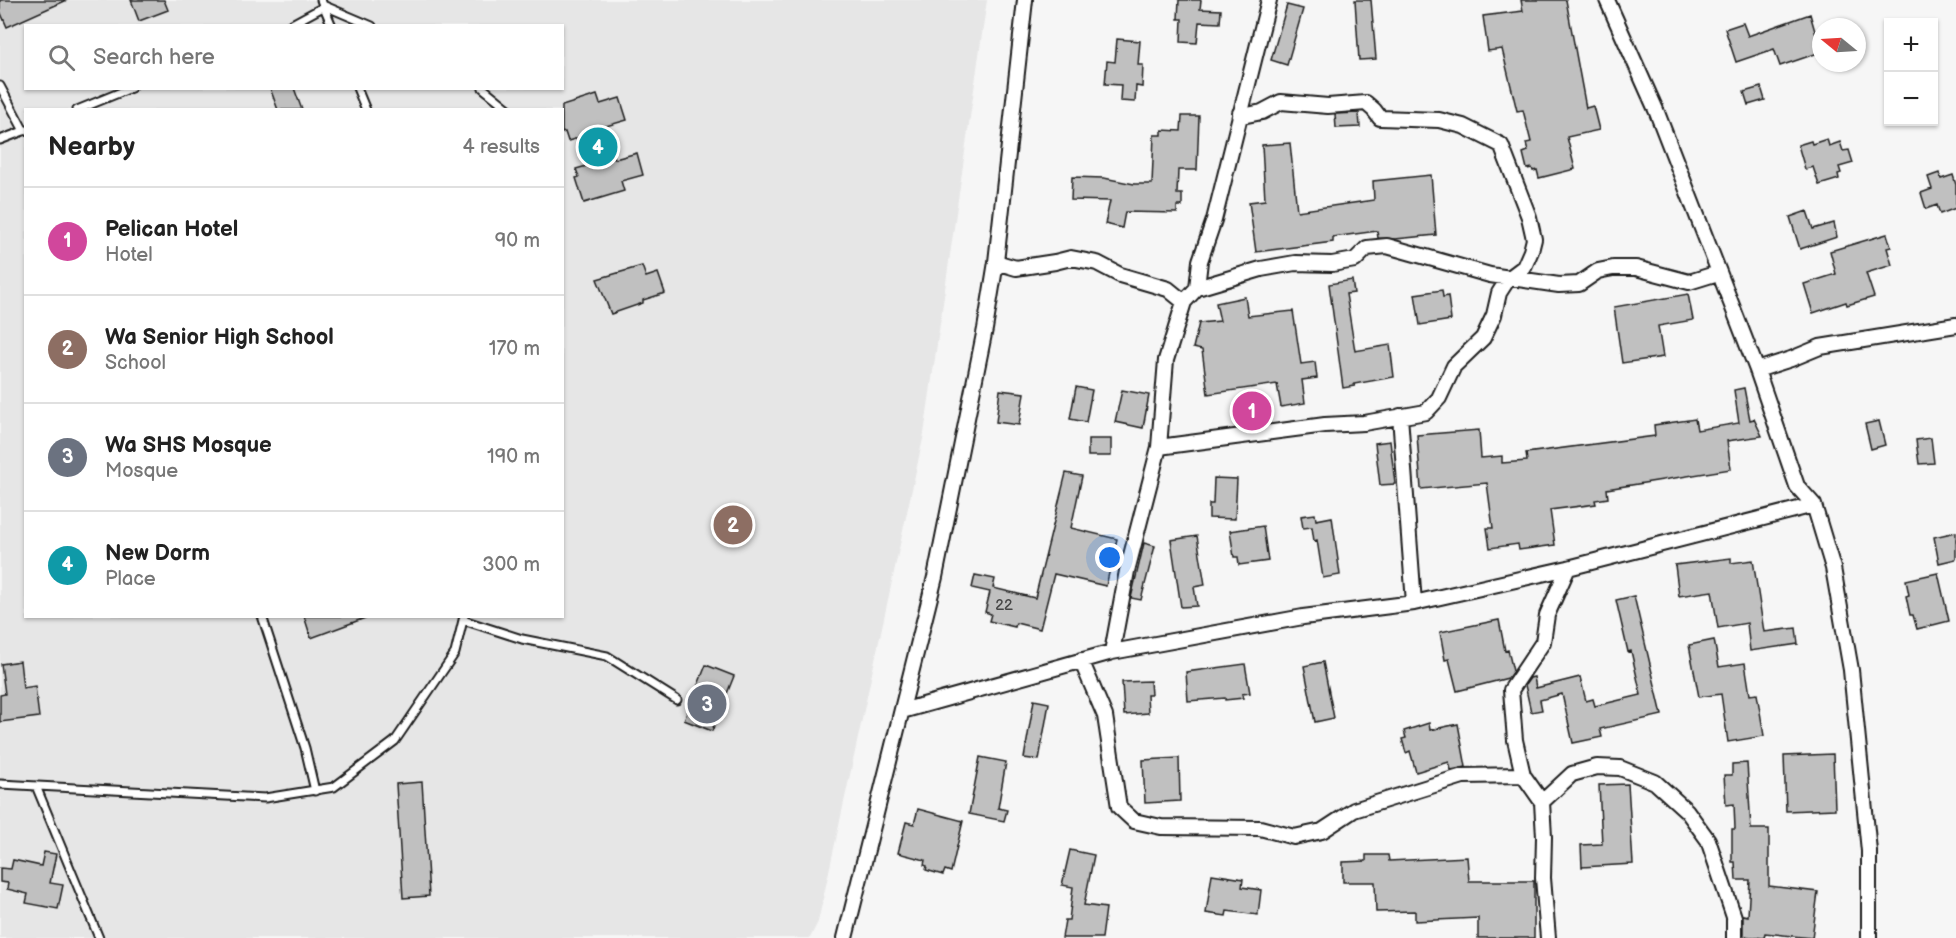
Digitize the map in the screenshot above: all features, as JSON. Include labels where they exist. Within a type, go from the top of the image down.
[{"type":"street","points":[[845,938],[935,577],[985,329],[996,262],[1025,0]]},
{"type":"street","points":[[1197,288],[1200,261],[1214,220],[1269,0]]},
{"type":"street","points":[[1607,0],[1656,110],[1757,370],[1797,486],[1814,505],[1833,568],[1851,670],[1869,851],[1869,938]]},
{"type":"street","points":[[1159,447],[1325,425],[1364,423],[1426,412],[1439,398],[1454,366],[1483,338],[1494,315],[1499,293],[1508,279],[1524,267],[1534,238],[1529,217],[1501,145],[1462,126],[1439,120],[1380,118],[1366,103],[1328,106],[1281,102],[1263,112],[1247,115],[1240,113]]},
{"type":"street","points":[[1112,652],[1127,571],[1159,447],[1166,360],[1184,302],[1197,288],[1261,269],[1295,262],[1332,264],[1355,260],[1367,248],[1387,246],[1508,279],[1559,285],[1579,284],[1598,271],[1636,268],[1689,282],[1718,273]]},
{"type":"street","points":[[996,262],[1016,268],[1071,258],[1080,259],[1168,289],[1184,302]]},
{"type":"street","points":[[1757,370],[1820,347],[1956,325]]},
{"type":"street","points":[[1400,416],[1414,603]]},
{"type":"street","points":[[902,711],[1112,652],[1303,617],[1414,603],[1568,568],[1814,505]]},
{"type":"street","points":[[1548,938],[1542,878],[1544,837],[1542,802],[1523,775],[1515,740],[1512,690],[1543,642],[1547,615],[1568,568]]},
{"type":"street","points":[[1081,660],[1105,716],[1119,807],[1134,821],[1161,827],[1260,828],[1294,837],[1322,831],[1353,810],[1463,776],[1523,775]]},
{"type":"street","points":[[1542,802],[1572,774],[1597,767],[1632,771],[1655,782],[1687,811],[1707,840],[1734,917],[1734,938]]},
{"type":"lane","points":[[291,24],[323,3]]},
{"type":"lane","points":[[323,3],[331,24]]},
{"type":"lane","points":[[323,3],[368,24]]},
{"type":"lane","points":[[0,86],[24,128]]},
{"type":"lane","points":[[82,108],[126,90]]},
{"type":"lane","points":[[358,90],[365,108]]},
{"type":"lane","points":[[485,90],[508,108]]},
{"type":"lane","points":[[0,140],[24,130]]},
{"type":"lane","points":[[263,618],[305,748],[315,791]]},
{"type":"lane","points":[[0,784],[265,798],[334,787],[395,741],[455,653],[464,618],[522,639],[608,656],[677,700]]},
{"type":"lane","points":[[36,786],[99,938]]},
{"type":"shaded area","points":[[0,0],[987,0],[924,434],[818,922],[810,938],[0,938]]},
{"type":"building","points":[[0,0],[67,0],[7,27],[0,11]]},
{"type":"building","points":[[131,0],[164,0],[168,10],[139,21]]},
{"type":"building","points":[[1179,0],[1201,0],[1200,9],[1221,10],[1220,23],[1199,22],[1197,43],[1181,42],[1182,19],[1178,19]]},
{"type":"building","points":[[1355,0],[1371,0],[1376,59],[1359,60]]},
{"type":"building","points":[[1521,0],[1566,0],[1586,108],[1593,106],[1599,130],[1567,137],[1575,169],[1539,178],[1537,170],[1527,169],[1523,153],[1528,151],[1526,143],[1531,142],[1523,110],[1517,111],[1502,49],[1488,51],[1483,16],[1523,11]]},
{"type":"building","points":[[1287,5],[1303,9],[1287,65],[1271,60]]},
{"type":"building","points":[[1810,14],[1812,55],[1780,66],[1774,49],[1736,62],[1725,29],[1743,23],[1748,36]]},
{"type":"building","points":[[1117,39],[1140,41],[1138,65],[1143,65],[1142,87],[1136,86],[1135,102],[1120,101],[1121,85],[1105,84],[1107,61],[1115,62]]},
{"type":"building","points":[[1761,87],[1765,100],[1748,105],[1744,92]]},
{"type":"building","points":[[271,90],[295,90],[301,108],[277,108]]},
{"type":"building","points":[[597,95],[600,104],[620,98],[627,120],[606,126],[615,159],[637,153],[643,175],[621,181],[624,191],[584,203],[576,178],[579,177],[576,169],[590,165],[582,137],[568,141],[564,132],[564,108],[562,106]]},
{"type":"building","points":[[1359,113],[1360,127],[1336,128],[1335,114]]},
{"type":"building","points":[[1182,116],[1199,116],[1197,170],[1178,170],[1177,194],[1182,194],[1182,206],[1177,206],[1177,213],[1125,212],[1122,228],[1105,224],[1110,201],[1071,200],[1072,177],[1152,184],[1154,135],[1162,135],[1162,130],[1181,131]]},
{"type":"building","points":[[1827,139],[1829,146],[1840,142],[1843,151],[1849,150],[1853,163],[1839,167],[1841,173],[1838,174],[1839,179],[1819,185],[1813,167],[1805,169],[1798,145],[1811,141],[1812,144]]},
{"type":"building","points":[[1290,143],[1297,211],[1374,200],[1373,181],[1431,175],[1436,235],[1395,239],[1378,238],[1377,231],[1333,237],[1333,242],[1256,252],[1249,202],[1265,200],[1262,145]]},
{"type":"building","points":[[1939,173],[1941,179],[1953,175],[1956,185],[1956,208],[1940,214],[1937,205],[1926,209],[1921,193],[1932,189],[1928,177]]},
{"type":"building","points":[[1807,211],[1813,229],[1834,223],[1837,237],[1800,249],[1790,217]]},
{"type":"building","points":[[1887,234],[1891,247],[1887,248],[1892,265],[1866,273],[1874,297],[1847,305],[1846,302],[1813,313],[1804,284],[1836,274],[1830,251]]},
{"type":"building","points":[[642,266],[646,277],[658,273],[665,293],[611,314],[597,279]]},
{"type":"building","points":[[1352,280],[1354,293],[1346,294],[1355,351],[1390,345],[1394,377],[1343,388],[1329,284]]},
{"type":"building","points":[[1442,290],[1443,297],[1448,296],[1451,320],[1420,325],[1415,294]]},
{"type":"building","points":[[1688,294],[1693,320],[1658,326],[1663,357],[1622,363],[1614,307]]},
{"type":"building","points":[[1245,297],[1248,316],[1293,311],[1301,364],[1315,362],[1317,378],[1302,380],[1305,403],[1281,407],[1277,384],[1208,394],[1202,350],[1193,348],[1199,323],[1220,321],[1216,303]]},
{"type":"building","points":[[1076,387],[1092,390],[1086,422],[1070,419]]},
{"type":"building","points":[[1744,388],[1750,420],[1754,419],[1762,436],[1727,441],[1731,469],[1607,489],[1608,498],[1595,500],[1596,504],[1550,510],[1555,545],[1519,550],[1518,544],[1490,548],[1487,528],[1493,528],[1487,483],[1421,489],[1417,435],[1479,430],[1481,458],[1502,456],[1502,463],[1527,461],[1526,453],[1655,436],[1654,425],[1695,419],[1697,430],[1739,423],[1734,390]]},
{"type":"building","points":[[1000,390],[1024,393],[1019,425],[996,422]]},
{"type":"building","points":[[1122,390],[1149,395],[1143,428],[1115,422]]},
{"type":"building","points":[[1879,421],[1885,445],[1871,449],[1865,424]]},
{"type":"building","points":[[1931,438],[1934,463],[1919,464],[1916,440]]},
{"type":"building","points":[[1088,439],[1111,439],[1111,456],[1088,456]]},
{"type":"building","points":[[1390,441],[1395,484],[1380,485],[1375,443]]},
{"type":"building","points":[[1066,473],[1082,476],[1071,528],[1117,539],[1106,586],[1054,574],[1040,629],[1016,623],[1015,627],[989,621],[991,614],[985,612],[990,592],[972,588],[975,575],[995,579],[993,588],[1035,598]]},
{"type":"building","points":[[1214,478],[1237,479],[1235,519],[1209,518],[1209,504],[1213,504]]},
{"type":"building","points":[[1315,514],[1316,520],[1332,517],[1340,575],[1323,578],[1317,540],[1314,541],[1312,527],[1303,528],[1301,516]]},
{"type":"building","points":[[1263,526],[1268,561],[1239,565],[1238,557],[1234,557],[1230,531]]},
{"type":"building","points":[[1956,532],[1956,559],[1939,563],[1934,537]]},
{"type":"building","points":[[1197,536],[1205,585],[1194,587],[1197,606],[1181,607],[1171,540]]},
{"type":"building","points":[[1144,543],[1155,546],[1141,600],[1131,598]]},
{"type":"building","points":[[1731,558],[1731,563],[1753,560],[1764,632],[1796,628],[1798,644],[1750,651],[1747,623],[1718,628],[1712,591],[1679,596],[1675,565]]},
{"type":"building","points":[[1938,573],[1949,621],[1917,629],[1913,615],[1910,615],[1906,596],[1909,595],[1906,580]]},
{"type":"building","points":[[1634,596],[1662,715],[1600,729],[1602,737],[1573,743],[1562,694],[1540,700],[1542,710],[1531,712],[1525,685],[1530,678],[1534,677],[1536,688],[1580,677],[1586,701],[1593,699],[1595,706],[1641,695],[1616,600]]},
{"type":"building","points":[[305,618],[365,618],[311,638]]},
{"type":"building","points":[[1499,620],[1505,651],[1508,650],[1513,671],[1508,678],[1457,691],[1449,659],[1445,660],[1440,632]]},
{"type":"building","points":[[1714,640],[1719,667],[1745,663],[1750,695],[1757,694],[1764,736],[1728,742],[1721,694],[1699,697],[1689,645]]},
{"type":"building","points":[[20,661],[23,688],[35,686],[39,717],[0,722],[0,695],[5,694],[1,664]]},
{"type":"building","points":[[1323,662],[1334,718],[1315,722],[1304,666]]},
{"type":"building","points":[[1245,664],[1250,693],[1242,694],[1243,698],[1188,701],[1186,672]]},
{"type":"building","points":[[706,665],[734,676],[712,731],[684,720]]},
{"type":"building","points":[[1150,681],[1151,695],[1147,695],[1148,713],[1124,715],[1122,682]]},
{"type":"building","points":[[1034,700],[1049,703],[1039,760],[1024,758]]},
{"type":"building","points":[[1429,723],[1430,730],[1458,724],[1466,767],[1451,770],[1449,762],[1416,772],[1410,751],[1406,753],[1402,739],[1406,738],[1404,731]]},
{"type":"building","points":[[1833,754],[1835,809],[1786,811],[1784,756]]},
{"type":"building","points":[[980,757],[1006,762],[998,808],[1007,810],[1004,821],[969,814]]},
{"type":"building","points":[[1179,758],[1180,801],[1145,803],[1143,760]]},
{"type":"building","points":[[1747,763],[1751,829],[1769,829],[1769,886],[1818,892],[1812,938],[1765,933],[1764,938],[1743,936],[1743,915],[1748,916],[1750,880],[1736,880],[1735,862],[1732,862],[1732,829],[1735,829],[1734,804],[1726,805],[1724,775],[1732,775],[1732,764]]},
{"type":"building","points":[[422,782],[429,896],[403,898],[396,784]]},
{"type":"building","points":[[1628,784],[1633,864],[1582,867],[1581,845],[1602,844],[1599,785]]},
{"type":"building","points":[[918,809],[963,821],[951,872],[945,870],[943,875],[926,870],[925,860],[898,853],[906,822],[914,824]]},
{"type":"building","points":[[1070,850],[1094,855],[1084,905],[1106,908],[1102,938],[1062,938],[1065,920],[1069,920],[1073,887],[1062,885]]},
{"type":"building","points":[[44,852],[56,854],[50,883],[63,885],[58,909],[26,903],[28,894],[7,889],[8,883],[0,882],[0,868],[11,869],[13,860],[41,866]]},
{"type":"building","points":[[1366,855],[1388,855],[1389,861],[1467,857],[1469,881],[1534,881],[1534,938],[1478,938],[1478,918],[1415,921],[1415,911],[1376,912],[1375,882],[1343,882],[1343,862],[1366,861]]},
{"type":"building","points":[[1212,874],[1243,879],[1242,887],[1261,890],[1258,915],[1227,911],[1226,916],[1206,913]]},
{"type":"place","name":"New Dorm","points":[[598,147]]},
{"type":"place","name":"Pelican Hotel","points":[[1252,411]]},
{"type":"place","name":"Wa Senior High School","points":[[733,525]]},
{"type":"place","name":"Wa SHS Mosque","points":[[707,704]]}]
